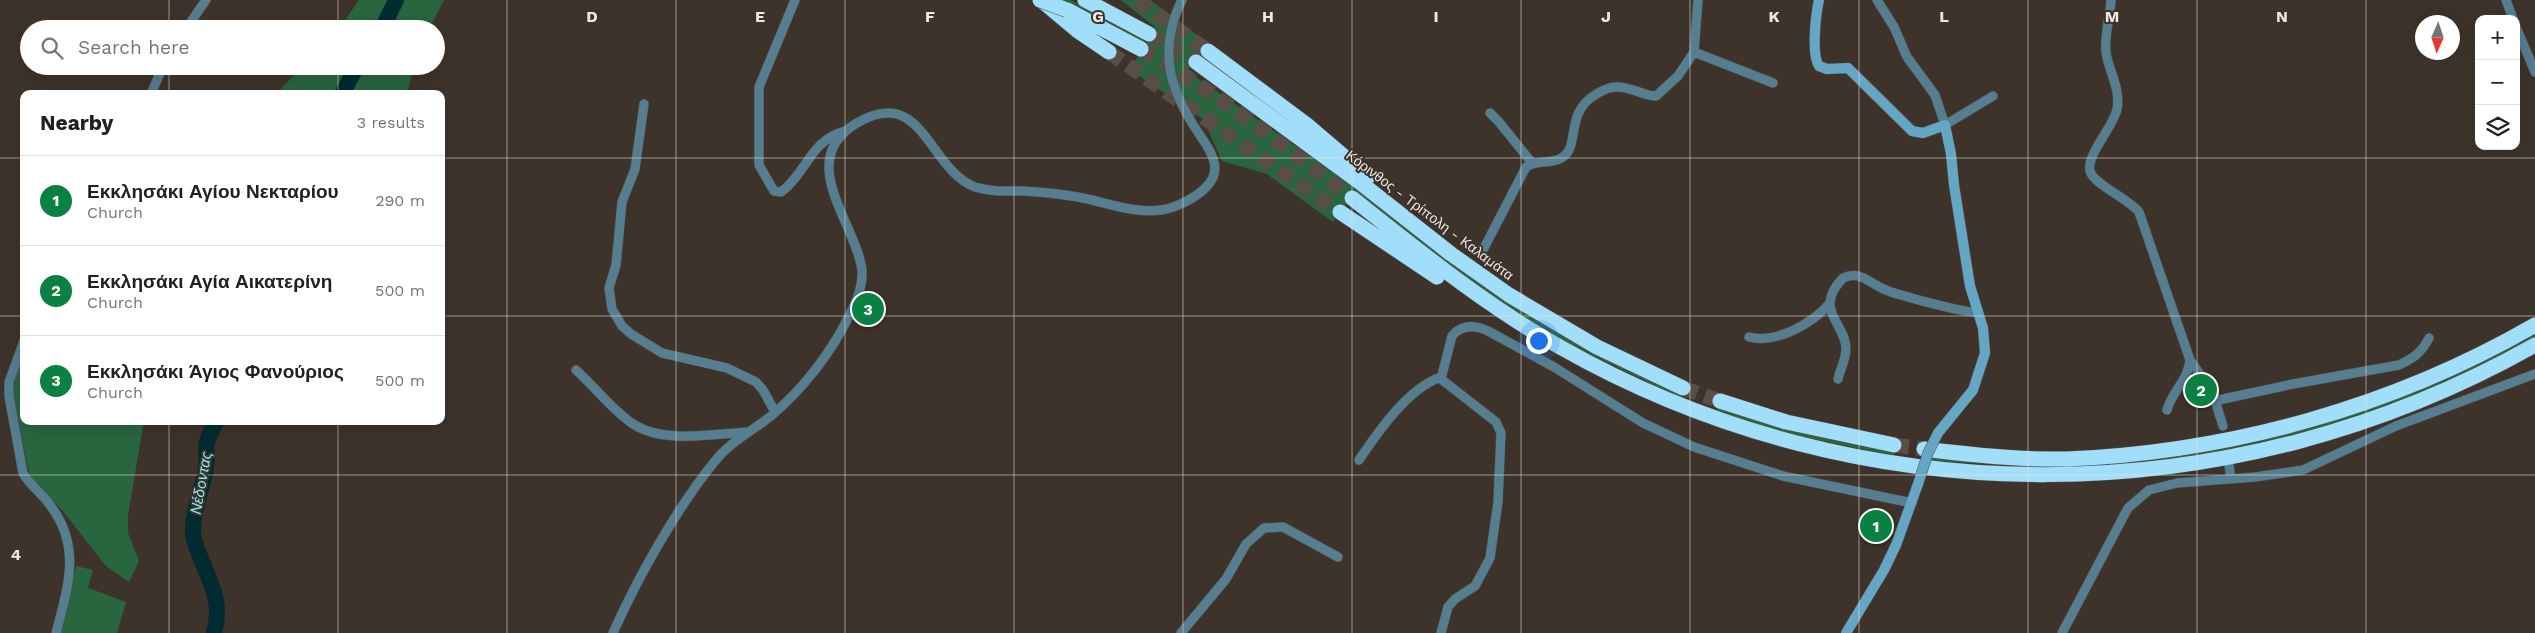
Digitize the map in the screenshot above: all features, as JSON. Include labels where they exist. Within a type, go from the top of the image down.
[{"type":"highway","points":[[1041,0],[1067,10],[1141,49]]},
{"type":"highway","points":[[1041,0],[1078,32],[1109,52]]},
{"type":"highway","points":[[1085,0],[1149,34]]},
{"type":"highway","points":[[1208,51],[1307,125],[1423,226],[1509,295]]},
{"type":"highway","name":"Κόρινθος - Τρίπολη - Καλαμάτα","points":[[1196,62],[1355,179],[1450,254],[1509,295],[1597,347],[1683,388]]},
{"type":"highway","points":[[1352,198],[1440,268],[1530,329]]},
{"type":"highway","points":[[1340,212],[1446,282],[1588,363],[1648,392],[1714,418],[1763,434],[1815,447],[1947,470],[2035,476],[2066,476],[2160,467],[2292,444],[2404,407],[2470,378],[2535,345]]},
{"type":"highway","points":[[1924,449],[2001,457],[2066,459],[2176,448],[2259,433],[2314,419],[2396,391],[2463,362],[2535,325]]},
{"type":"highway","points":[[1720,401],[1794,424],[1894,445]]},
{"type":"street","points":[[192,20],[206,0]]},
{"type":"street","points":[[795,0],[759,86],[759,165],[774,191],[781,192],[818,146],[832,136],[845,132],[871,116],[885,113],[906,117],[917,125],[951,169],[972,186],[990,190],[1075,196],[1141,210],[1168,208],[1196,194],[1209,184],[1214,170],[1212,153],[1184,108],[1171,72],[1169,49],[1171,32],[1182,0]]},
{"type":"street","points":[[1483,250],[1522,174],[1532,163],[1554,161],[1563,157],[1569,150],[1578,112],[1588,99],[1602,90],[1614,87],[1624,87],[1648,96],[1656,96],[1678,76],[1694,52],[1698,0]]},
{"type":"street","points":[[1820,0],[1816,17],[1816,57],[1819,66],[1827,69],[1848,68],[1912,131],[1923,133],[1945,126],[1993,96]]},
{"type":"street","points":[[1846,633],[1881,576],[1912,504],[1928,453],[1938,433],[1965,402],[1978,378],[1985,346],[1983,328],[1970,286],[1951,154],[1945,126],[1935,95],[1907,57],[1894,27],[1877,0]]},
{"type":"street","points":[[2111,0],[2106,44],[2118,96],[2118,109],[2114,121],[2090,162],[2090,172],[2095,179],[2134,206],[2139,212],[2190,360],[2206,380],[2223,426]]},
{"type":"street","points":[[2506,0],[2512,15]]},
{"type":"street","points":[[2520,36],[2535,72]]},
{"type":"street","points":[[1694,52],[1773,83]]},
{"type":"street","points":[[153,90],[159,75]]},
{"type":"street","points":[[644,104],[635,169],[622,202],[616,265],[609,288],[612,309],[622,326],[631,334],[662,353],[727,368],[756,382],[763,390],[775,412]]},
{"type":"street","points":[[1490,113],[1532,163]]},
{"type":"street","points":[[613,633],[625,606],[674,521],[715,460],[775,412],[808,377],[834,344],[850,314],[861,286],[861,265],[834,198],[830,176],[832,150],[845,132]]},
{"type":"street","points":[[1749,337],[1766,338],[1794,329],[1816,318],[1830,303],[1839,282],[1843,278],[1854,274],[1887,291],[1962,312],[1978,312]]},
{"type":"street","points":[[1830,303],[1831,312],[1846,349],[1838,380]]},
{"type":"street","points":[[1440,377],[1454,334],[1465,327],[1481,328],[1554,367],[1643,423],[1694,447],[1783,476],[1912,504]]},
{"type":"street","points":[[2214,401],[2399,364],[2415,358],[2422,351],[2429,338]]},
{"type":"street","points":[[20,352],[9,382],[9,396],[23,473],[29,483],[50,504],[63,524],[70,548],[71,563],[65,599],[56,633]]},
{"type":"street","points":[[2167,410],[2171,396],[2184,382],[2190,360]]},
{"type":"street","points":[[576,370],[632,423],[644,430],[676,435],[748,432]]},
{"type":"street","points":[[2062,633],[2128,508],[2138,498],[2160,486],[2303,470],[2396,426],[2535,374]]},
{"type":"street","points":[[1359,460],[1382,426],[1415,392],[1426,382],[1440,377]]},
{"type":"street","points":[[1440,377],[1444,383],[1496,422],[1501,433],[1498,495],[1490,558],[1475,586],[1455,599],[1448,607],[1441,633]]},
{"type":"street","points":[[2229,465],[2231,479]]},
{"type":"street","points":[[1181,633],[1226,579],[1246,544],[1264,528],[1283,527],[1338,557]]},
{"type":"green space","points":[[359,0],[444,0],[434,20],[345,20]]},
{"type":"green space","points":[[1058,0],[1070,0],[1146,39],[1143,43]]},
{"type":"green space","points":[[1121,0],[1150,0],[1209,44],[1187,71],[1358,189],[1477,281],[1535,319],[1593,353],[1683,394],[1682,399],[1563,341],[1475,285],[1355,193],[1333,222],[1267,174],[1222,161],[1203,119],[1130,70],[1155,27]]},
{"type":"green space","points":[[294,75],[412,75],[408,90],[280,90]]},
{"type":"green space","points":[[2535,332],[2535,338],[2524,344],[2422,393],[2318,429],[2203,455],[2067,469],[1922,460],[1923,455],[1978,461],[2261,439]]},
{"type":"green space","points":[[20,362],[20,425],[143,425],[128,515],[128,533],[139,561],[129,582],[106,566],[62,510],[30,478],[13,393],[16,371]]},
{"type":"green space","points":[[1718,407],[1785,428],[1894,451],[1894,456],[1784,433],[1716,412]]},
{"type":"green space","points":[[76,566],[93,570],[88,588],[126,602],[117,633],[60,633]]},
{"type":"waterway","name":"Νέδoντας","points":[[386,20],[396,0]]},
{"type":"waterway","name":"Νέδoντας","points":[[344,90],[352,75]]},
{"type":"waterway","name":"Νέδoντας","points":[[214,633],[217,619],[215,596],[194,539],[193,523],[207,465],[207,442],[215,425]]},
{"type":"tunnel","points":[[1137,0],[1208,51]]},
{"type":"tunnel","points":[[1149,34],[1196,62]]},
{"type":"tunnel","points":[[1141,49],[1223,101],[1352,198]]},
{"type":"tunnel","points":[[1109,52],[1340,212]]},
{"type":"tunnel","points":[[1683,388],[1720,401]]},
{"type":"tunnel","points":[[1894,445],[1924,449]]},
{"type":"place","name":"Εκκλησάκι Άγιος Φανούριος","points":[[868,309]]},
{"type":"place","name":"Εκκλησάκι Αγία Αικατερίνη","points":[[2201,390]]},
{"type":"place","name":"Εκκλησάκι Αγίου Νεκταρίου","points":[[1876,526]]}]
